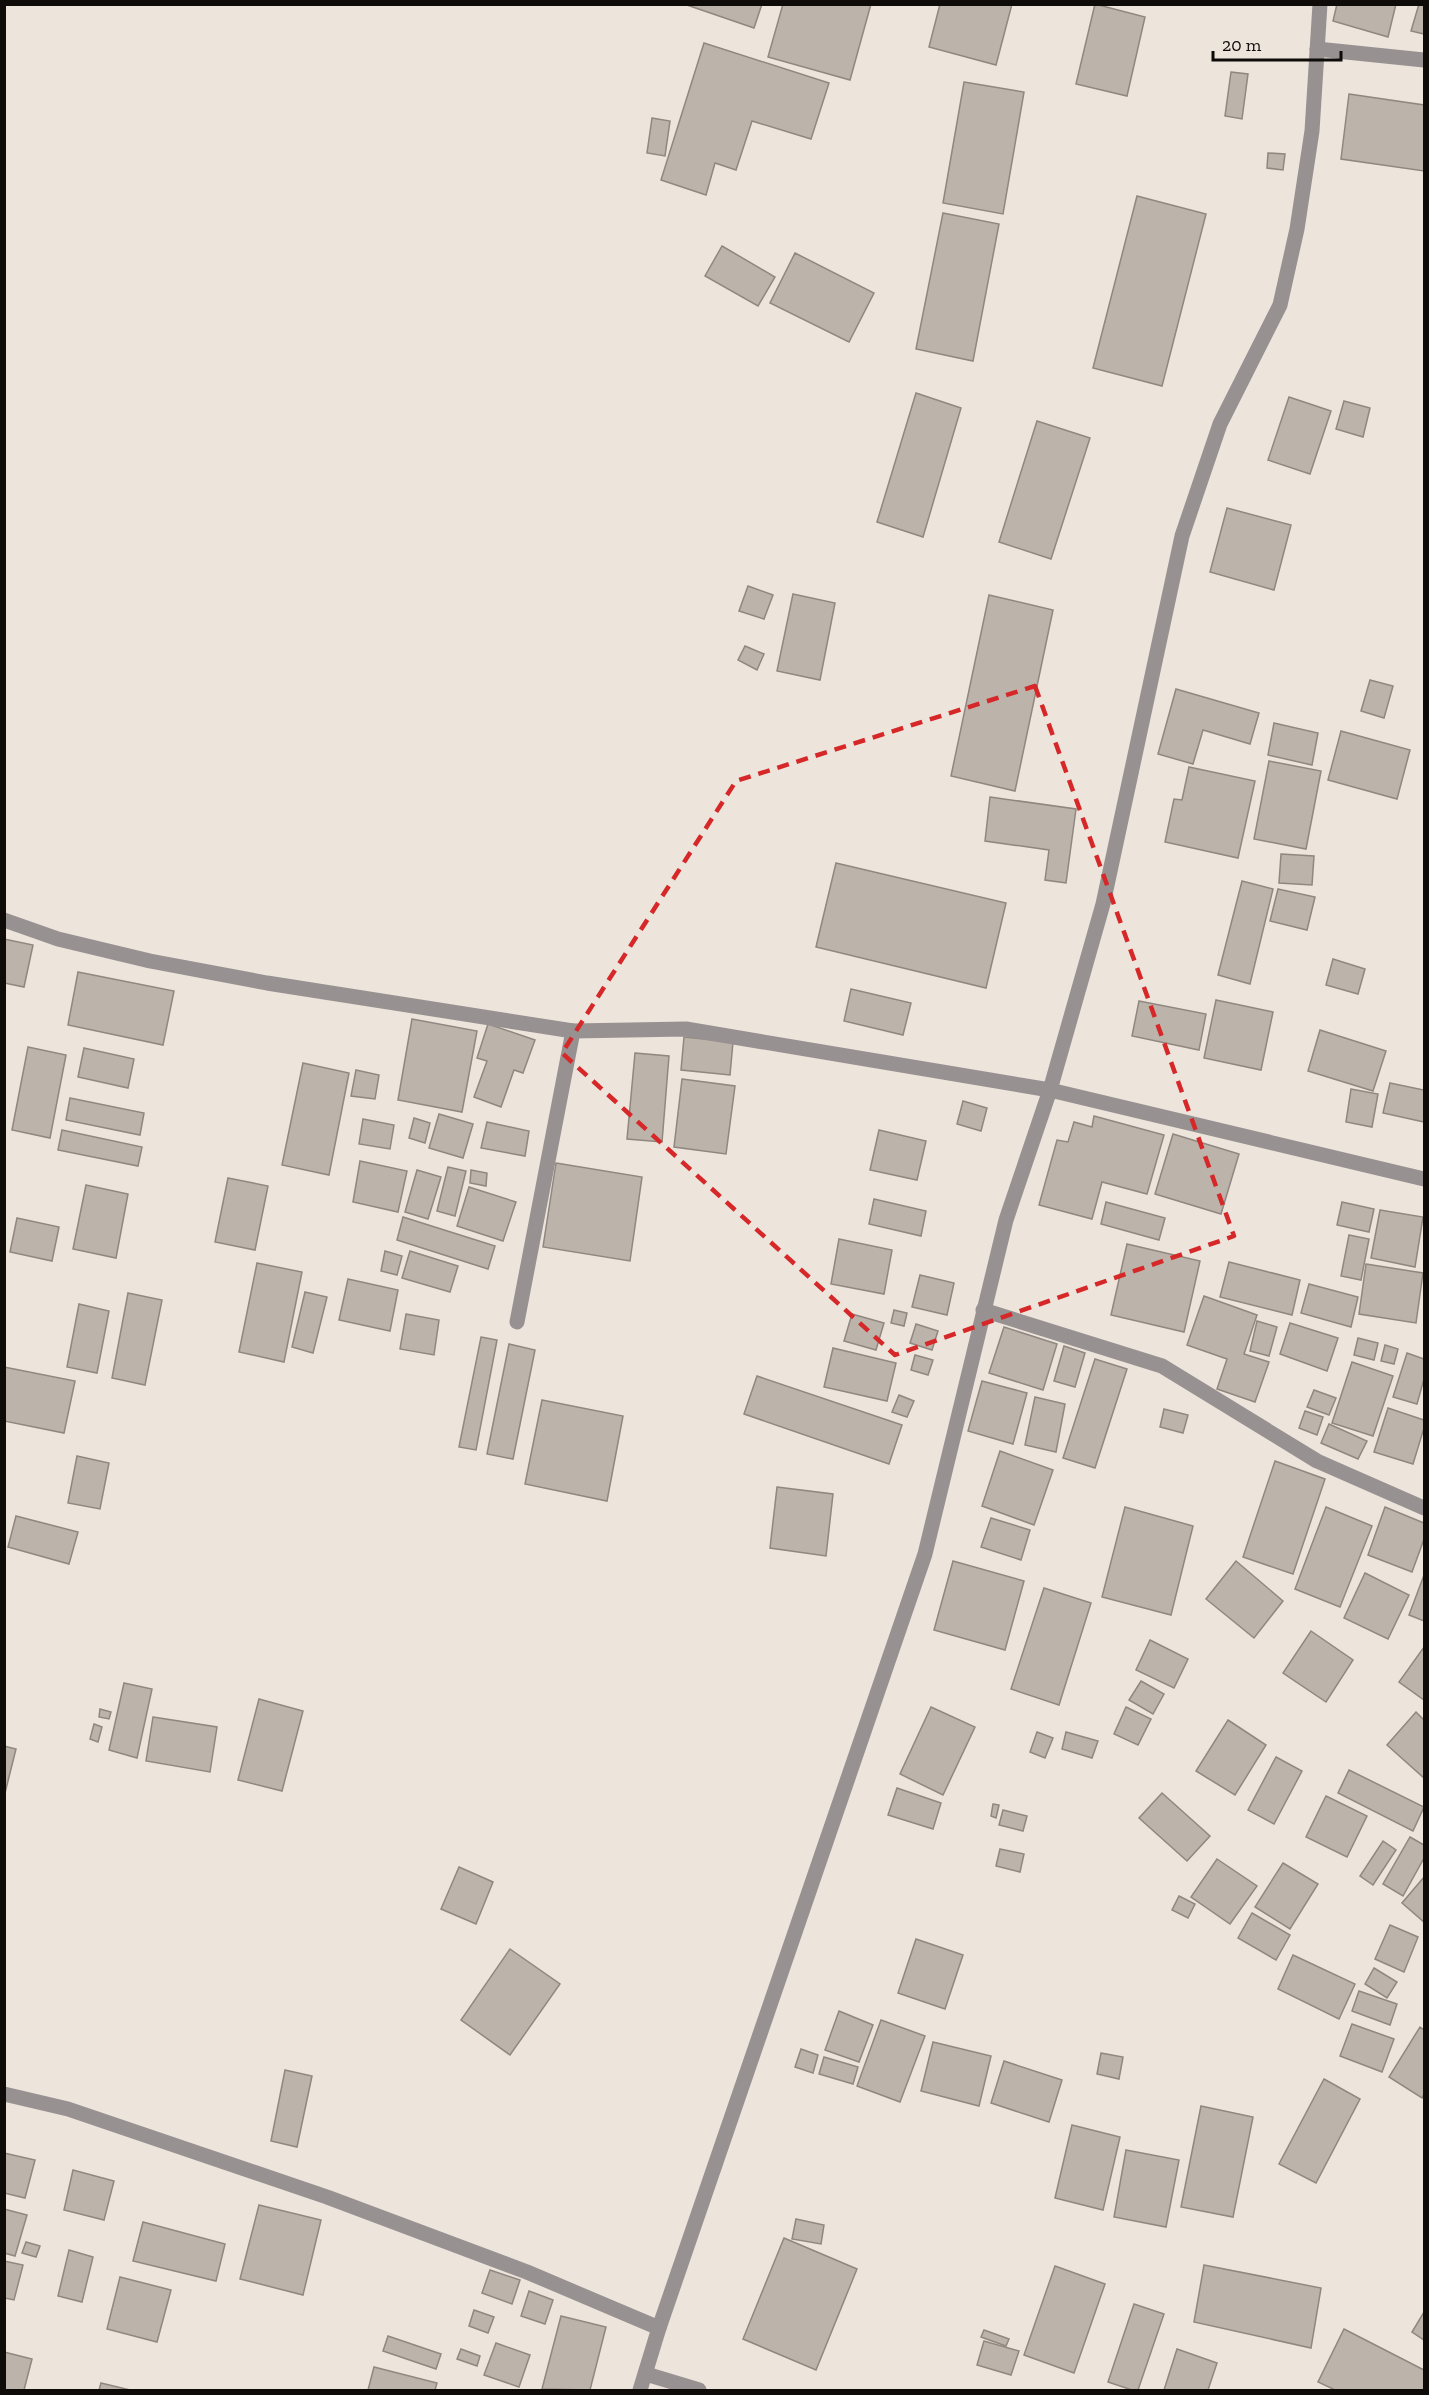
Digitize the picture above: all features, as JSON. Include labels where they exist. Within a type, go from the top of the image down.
[{"type":"street","points":[[640,2391],[659,2328],[925,1554],[982,1310],[1006,1220],[1050,1090],[1103,904],[1182,536],[1220,424],[1280,305],[1297,230],[1312,130],[1320,4]]},
{"type":"street","points":[[1317,49],[1425,60]]},
{"type":"street","points":[[4,920],[58,939],[150,961],[267,983],[573,1031],[686,1029],[1050,1090],[1425,1179]]},
{"type":"street","points":[[518,1322],[573,1031]]},
{"type":"street","points":[[982,1310],[1162,1366],[1317,1461],[1425,1508]]},
{"type":"street","points":[[4,2094],[68,2109],[327,2197],[527,2272],[659,2328]]},
{"type":"street","points":[[646,2374],[699,2391]]},
{"type":"highlighted area","points":[[1035,686],[1234,1236],[895,1355],[562,1053],[736,781]]},
{"type":"building","points":[[684,4],[762,4],[754,28]]},
{"type":"building","points":[[783,4],[871,4],[850,80],[768,57]]},
{"type":"building","points":[[940,4],[1012,4],[996,65],[929,47]]},
{"type":"building","points":[[1095,4],[1145,17],[1127,96],[1076,84]]},
{"type":"building","points":[[1337,4],[1396,4],[1388,37],[1333,21]]},
{"type":"building","points":[[1419,4],[1424,4],[1424,34],[1411,31]]},
{"type":"building","points":[[704,43],[829,83],[811,139],[752,121],[736,170],[715,163],[706,195],[661,180]]},
{"type":"building","points":[[1231,72],[1248,74],[1242,119],[1225,116]]},
{"type":"building","points":[[964,82],[1024,92],[1003,214],[943,203]]},
{"type":"building","points":[[1349,94],[1424,105],[1424,171],[1341,159]]},
{"type":"building","points":[[652,118],[670,121],[665,156],[647,153]]},
{"type":"building","points":[[1268,153],[1285,154],[1283,170],[1267,168]]},
{"type":"building","points":[[1137,196],[1206,214],[1162,386],[1093,368]]},
{"type":"building","points":[[943,213],[999,224],[973,361],[916,349]]},
{"type":"building","points":[[722,246],[775,277],[758,306],[705,276]]},
{"type":"building","points":[[795,253],[874,293],[849,342],[770,303]]},
{"type":"building","points":[[916,393],[961,408],[923,537],[877,522]]},
{"type":"building","points":[[1289,397],[1331,411],[1310,474],[1268,460]]},
{"type":"building","points":[[1344,401],[1370,408],[1363,437],[1336,429]]},
{"type":"building","points":[[1037,421],[1090,438],[1051,559],[999,542]]},
{"type":"building","points":[[1227,508],[1291,525],[1274,590],[1210,572]]},
{"type":"building","points":[[748,586],[773,595],[764,619],[739,611]]},
{"type":"building","points":[[793,594],[835,603],[820,680],[777,671]]},
{"type":"building","points":[[989,595],[1053,610],[1015,791],[951,776]]},
{"type":"building","points":[[745,646],[764,654],[757,670],[738,660]]},
{"type":"building","points":[[1370,680],[1393,686],[1384,718],[1361,711]]},
{"type":"building","points":[[1176,689],[1259,713],[1250,744],[1203,730],[1193,764],[1158,754]]},
{"type":"building","points":[[1274,723],[1318,733],[1312,765],[1268,755]]},
{"type":"building","points":[[1341,731],[1410,750],[1397,799],[1328,780]]},
{"type":"building","points":[[1269,761],[1321,771],[1306,849],[1254,839]]},
{"type":"building","points":[[1189,767],[1255,781],[1238,858],[1165,842],[1174,799],[1182,800]]},
{"type":"building","points":[[990,797],[1076,809],[1066,883],[1045,880],[1049,850],[985,841]]},
{"type":"building","points":[[1281,854],[1314,856],[1312,885],[1279,883]]},
{"type":"building","points":[[836,863],[1006,903],[986,988],[816,947]]},
{"type":"building","points":[[1242,881],[1273,889],[1250,984],[1218,975]]},
{"type":"building","points":[[1278,889],[1315,897],[1307,930],[1270,921]]},
{"type":"building","points":[[4,939],[33,945],[24,987],[4,983]]},
{"type":"building","points":[[1333,959],[1365,969],[1358,994],[1326,985]]},
{"type":"building","points":[[78,972],[174,991],[163,1045],[68,1025]]},
{"type":"building","points":[[851,989],[911,1003],[903,1035],[844,1021]]},
{"type":"building","points":[[1216,1000],[1273,1012],[1261,1070],[1204,1058]]},
{"type":"building","points":[[1139,1001],[1206,1014],[1199,1050],[1132,1036]]},
{"type":"building","points":[[412,1019],[477,1031],[462,1112],[398,1100]]},
{"type":"building","points":[[488,1024],[535,1040],[523,1073],[514,1070],[501,1107],[474,1097],[487,1061],[477,1058]]},
{"type":"building","points":[[1320,1030],[1386,1051],[1373,1091],[1308,1071]]},
{"type":"building","points":[[684,1037],[733,1042],[730,1075],[681,1070]]},
{"type":"building","points":[[28,1047],[66,1055],[50,1138],[12,1130]]},
{"type":"building","points":[[84,1048],[134,1059],[128,1088],[78,1077]]},
{"type":"building","points":[[635,1053],[669,1056],[662,1142],[627,1139]]},
{"type":"building","points":[[303,1063],[349,1073],[329,1175],[282,1165]]},
{"type":"building","points":[[356,1070],[379,1075],[375,1099],[351,1096]]},
{"type":"building","points":[[682,1079],[735,1086],[726,1154],[674,1147]]},
{"type":"building","points":[[1390,1083],[1424,1090],[1424,1122],[1383,1113]]},
{"type":"building","points":[[1351,1089],[1378,1094],[1372,1127],[1346,1122]]},
{"type":"building","points":[[70,1098],[144,1113],[140,1135],[66,1120]]},
{"type":"building","points":[[963,1101],[987,1108],[981,1131],[957,1124]]},
{"type":"building","points":[[439,1114],[473,1124],[463,1158],[429,1148]]},
{"type":"building","points":[[1094,1116],[1164,1135],[1147,1194],[1102,1182],[1092,1219],[1039,1205],[1057,1140],[1068,1142],[1074,1122],[1092,1127]]},
{"type":"building","points":[[414,1118],[430,1123],[425,1143],[409,1138]]},
{"type":"building","points":[[363,1119],[394,1125],[390,1149],[359,1144]]},
{"type":"building","points":[[487,1122],[529,1131],[525,1156],[481,1148]]},
{"type":"building","points":[[62,1130],[142,1147],[138,1166],[58,1150]]},
{"type":"building","points":[[879,1130],[926,1141],[917,1180],[870,1170]]},
{"type":"building","points":[[1173,1134],[1239,1154],[1221,1214],[1155,1194]]},
{"type":"building","points":[[360,1161],[407,1171],[398,1212],[353,1202]]},
{"type":"building","points":[[556,1163],[642,1177],[630,1261],[543,1247]]},
{"type":"building","points":[[448,1167],[466,1171],[455,1216],[437,1211]]},
{"type":"building","points":[[417,1170],[441,1177],[428,1219],[405,1212]]},
{"type":"building","points":[[471,1170],[487,1173],[486,1186],[470,1183]]},
{"type":"building","points":[[228,1178],[268,1186],[255,1250],[215,1242]]},
{"type":"building","points":[[86,1185],[128,1194],[116,1258],[73,1249]]},
{"type":"building","points":[[469,1187],[516,1202],[503,1241],[457,1226]]},
{"type":"building","points":[[874,1199],[926,1211],[921,1236],[869,1224]]},
{"type":"building","points":[[1106,1202],[1165,1218],[1159,1240],[1101,1224]]},
{"type":"building","points":[[1342,1202],[1374,1209],[1369,1232],[1337,1225]]},
{"type":"building","points":[[1380,1210],[1423,1217],[1415,1267],[1371,1258]]},
{"type":"building","points":[[403,1217],[495,1246],[488,1269],[397,1240]]},
{"type":"building","points":[[17,1218],[59,1227],[52,1261],[10,1252]]},
{"type":"building","points":[[1349,1235],[1369,1239],[1361,1280],[1341,1276]]},
{"type":"building","points":[[839,1239],[892,1250],[884,1294],[831,1284]]},
{"type":"building","points":[[1127,1244],[1200,1261],[1184,1332],[1111,1315]]},
{"type":"building","points":[[385,1251],[402,1256],[397,1275],[381,1271]]},
{"type":"building","points":[[410,1251],[458,1266],[450,1292],[402,1278]]},
{"type":"building","points":[[1229,1262],[1300,1280],[1292,1315],[1220,1297]]},
{"type":"building","points":[[257,1263],[302,1272],[284,1362],[239,1352]]},
{"type":"building","points":[[1366,1264],[1423,1273],[1416,1323],[1359,1314]]},
{"type":"building","points":[[920,1275],[954,1283],[947,1315],[912,1307]]},
{"type":"building","points":[[348,1279],[398,1290],[390,1331],[339,1320]]},
{"type":"building","points":[[1309,1284],[1358,1297],[1351,1327],[1301,1313]]},
{"type":"building","points":[[305,1292],[327,1297],[313,1353],[292,1347]]},
{"type":"building","points":[[128,1293],[162,1300],[145,1385],[112,1378]]},
{"type":"building","points":[[1204,1296],[1257,1315],[1244,1354],[1269,1362],[1255,1402],[1217,1389],[1227,1359],[1187,1345]]},
{"type":"building","points":[[79,1304],[109,1311],[97,1373],[67,1367]]},
{"type":"building","points":[[894,1310],[907,1313],[904,1326],[891,1323]]},
{"type":"building","points":[[406,1314],[439,1320],[434,1355],[400,1349]]},
{"type":"building","points":[[852,1314],[884,1323],[876,1350],[844,1341]]},
{"type":"building","points":[[1257,1321],[1277,1327],[1269,1356],[1250,1351]]},
{"type":"building","points":[[1290,1323],[1338,1338],[1327,1371],[1280,1354]]},
{"type":"building","points":[[916,1324],[938,1331],[932,1350],[910,1343]]},
{"type":"building","points":[[1004,1327],[1057,1344],[1043,1390],[989,1373]]},
{"type":"building","points":[[481,1337],[497,1340],[476,1450],[459,1447]]},
{"type":"building","points":[[1358,1338],[1378,1343],[1374,1360],[1354,1355]]},
{"type":"building","points":[[509,1344],[535,1350],[513,1459],[487,1454]]},
{"type":"building","points":[[1385,1345],[1398,1349],[1394,1364],[1381,1361]]},
{"type":"building","points":[[1064,1346],[1085,1353],[1075,1387],[1054,1381]]},
{"type":"building","points":[[833,1348],[896,1363],[887,1401],[824,1387]]},
{"type":"building","points":[[1407,1353],[1424,1359],[1424,1379],[1417,1404],[1393,1397]]},
{"type":"building","points":[[915,1355],[933,1360],[928,1375],[911,1370]]},
{"type":"building","points":[[1095,1359],[1127,1369],[1095,1468],[1063,1458]]},
{"type":"building","points":[[1352,1362],[1393,1376],[1373,1436],[1332,1423]]},
{"type":"building","points":[[4,1367],[75,1381],[64,1433],[4,1421]]},
{"type":"building","points":[[757,1376],[902,1425],[889,1464],[744,1414]]},
{"type":"building","points":[[982,1381],[1027,1393],[1013,1444],[968,1431]]},
{"type":"building","points":[[1314,1390],[1336,1398],[1329,1415],[1307,1407]]},
{"type":"building","points":[[899,1395],[914,1401],[907,1417],[892,1412]]},
{"type":"building","points":[[1035,1397],[1065,1404],[1056,1452],[1025,1445]]},
{"type":"building","points":[[542,1400],[623,1416],[607,1501],[525,1484]]},
{"type":"building","points":[[1388,1408],[1424,1420],[1424,1428],[1413,1464],[1374,1452]]},
{"type":"building","points":[[1164,1409],[1188,1415],[1183,1433],[1160,1427]]},
{"type":"building","points":[[1305,1411],[1323,1417],[1317,1435],[1299,1428]]},
{"type":"building","points":[[1329,1424],[1367,1441],[1358,1459],[1321,1443]]},
{"type":"building","points":[[1000,1451],[1053,1470],[1034,1525],[982,1506]]},
{"type":"building","points":[[77,1456],[109,1463],[100,1509],[68,1503]]},
{"type":"building","points":[[1275,1461],[1325,1479],[1293,1574],[1243,1557]]},
{"type":"building","points":[[777,1487],[833,1494],[826,1556],[770,1548]]},
{"type":"building","points":[[1125,1507],[1193,1526],[1171,1615],[1102,1597]]},
{"type":"building","points":[[1326,1507],[1372,1526],[1340,1607],[1295,1589]]},
{"type":"building","points":[[1385,1507],[1424,1523],[1424,1539],[1412,1572],[1368,1555]]},
{"type":"building","points":[[16,1516],[78,1532],[69,1564],[8,1547]]},
{"type":"building","points":[[991,1518],[1030,1530],[1021,1560],[981,1547]]},
{"type":"building","points":[[953,1561],[1024,1581],[1005,1650],[934,1630]]},
{"type":"building","points":[[1236,1561],[1283,1601],[1254,1638],[1206,1599]]},
{"type":"building","points":[[1365,1573],[1409,1595],[1388,1639],[1344,1618]]},
{"type":"building","points":[[1424,1575],[1424,1621],[1409,1615]]},
{"type":"building","points":[[1044,1588],[1091,1603],[1059,1705],[1011,1689]]},
{"type":"building","points":[[1311,1631],[1353,1660],[1326,1702],[1283,1673]]},
{"type":"building","points":[[1150,1640],[1188,1659],[1174,1688],[1136,1670]]},
{"type":"building","points":[[1424,1647],[1424,1700],[1399,1682]]},
{"type":"building","points":[[1141,1681],[1164,1694],[1153,1714],[1129,1700]]},
{"type":"building","points":[[124,1683],[152,1689],[137,1758],[109,1750]]},
{"type":"building","points":[[259,1699],[303,1711],[282,1791],[238,1780]]},
{"type":"building","points":[[931,1707],[975,1727],[943,1795],[900,1774]]},
{"type":"building","points":[[1126,1707],[1151,1719],[1138,1745],[1114,1734]]},
{"type":"building","points":[[100,1709],[111,1712],[109,1719],[99,1717]]},
{"type":"building","points":[[1416,1712],[1424,1720],[1424,1778],[1387,1745]]},
{"type":"building","points":[[153,1717],[217,1727],[210,1772],[146,1761]]},
{"type":"building","points":[[1228,1720],[1266,1745],[1235,1795],[1196,1771]]},
{"type":"building","points":[[94,1724],[102,1727],[98,1742],[90,1739]]},
{"type":"building","points":[[1037,1732],[1053,1738],[1045,1758],[1030,1752]]},
{"type":"building","points":[[1066,1732],[1098,1741],[1092,1758],[1062,1749]]},
{"type":"building","points":[[4,1746],[16,1749],[4,1797]]},
{"type":"building","points":[[1276,1757],[1302,1771],[1274,1824],[1248,1810]]},
{"type":"building","points":[[1349,1770],[1424,1807],[1413,1831],[1338,1793]]},
{"type":"building","points":[[897,1788],[941,1803],[933,1829],[888,1815]]},
{"type":"building","points":[[1162,1793],[1210,1836],[1187,1861],[1139,1818]]},
{"type":"building","points":[[1326,1796],[1367,1816],[1347,1857],[1306,1837]]},
{"type":"building","points":[[993,1804],[999,1805],[996,1818],[991,1816]]},
{"type":"building","points":[[1003,1810],[1027,1816],[1023,1831],[999,1825]]},
{"type":"building","points":[[1410,1837],[1424,1845],[1424,1858],[1403,1896],[1383,1884]]},
{"type":"building","points":[[1383,1841],[1396,1850],[1373,1885],[1360,1876]]},
{"type":"building","points":[[1000,1849],[1024,1854],[1020,1872],[996,1866]]},
{"type":"building","points":[[1217,1859],[1257,1886],[1230,1924],[1191,1897]]},
{"type":"building","points":[[1283,1863],[1318,1884],[1290,1929],[1255,1907]]},
{"type":"building","points":[[459,1867],[493,1882],[476,1924],[441,1909]]},
{"type":"building","points":[[1424,1877],[1424,1922],[1402,1903]]},
{"type":"building","points":[[1179,1896],[1195,1904],[1188,1918],[1172,1910]]},
{"type":"building","points":[[1252,1913],[1290,1935],[1276,1960],[1238,1938]]},
{"type":"building","points":[[1390,1925],[1418,1937],[1404,1972],[1375,1959]]},
{"type":"building","points":[[916,1939],[963,1955],[945,2009],[898,1993]]},
{"type":"building","points":[[510,1949],[560,1984],[510,2055],[461,2020]]},
{"type":"building","points":[[1293,1955],[1355,1984],[1339,2019],[1278,1989]]},
{"type":"building","points":[[1374,1968],[1397,1982],[1387,1998],[1365,1984]]},
{"type":"building","points":[[1359,1991],[1397,2004],[1390,2025],[1352,2011]]},
{"type":"building","points":[[839,2011],[873,2025],[859,2062],[825,2050]]},
{"type":"building","points":[[881,2020],[925,2036],[900,2102],[857,2086]]},
{"type":"building","points":[[1352,2024],[1394,2039],[1382,2072],[1340,2056]]},
{"type":"building","points":[[1420,2027],[1424,2030],[1424,2094],[1422,2098],[1389,2077]]},
{"type":"building","points":[[933,2042],[991,2056],[979,2106],[921,2091]]},
{"type":"building","points":[[801,2049],[818,2055],[813,2073],[795,2067]]},
{"type":"building","points":[[1101,2053],[1123,2057],[1119,2079],[1097,2074]]},
{"type":"building","points":[[824,2057],[858,2067],[853,2084],[819,2074]]},
{"type":"building","points":[[1004,2061],[1062,2080],[1049,2122],[991,2103]]},
{"type":"building","points":[[285,2070],[312,2076],[297,2147],[271,2141]]},
{"type":"building","points":[[1324,2079],[1360,2099],[1316,2183],[1279,2164]]},
{"type":"building","points":[[1201,2106],[1253,2117],[1233,2217],[1181,2207]]},
{"type":"building","points":[[1072,2125],[1120,2137],[1103,2210],[1055,2198]]},
{"type":"building","points":[[1126,2150],[1179,2160],[1166,2227],[1114,2217]]},
{"type":"building","points":[[4,2153],[35,2160],[25,2198],[4,2193]]},
{"type":"building","points":[[73,2170],[114,2181],[104,2220],[64,2210]]},
{"type":"building","points":[[259,2205],[321,2220],[303,2295],[240,2279]]},
{"type":"building","points":[[4,2209],[27,2215],[15,2256],[4,2253]]},
{"type":"building","points":[[796,2219],[824,2225],[821,2244],[792,2239]]},
{"type":"building","points":[[143,2222],[225,2244],[216,2281],[133,2261]]},
{"type":"building","points":[[784,2238],[857,2269],[816,2370],[743,2339]]},
{"type":"building","points":[[26,2242],[40,2246],[36,2257],[22,2253]]},
{"type":"building","points":[[69,2250],[93,2257],[82,2302],[58,2296]]},
{"type":"building","points":[[4,2261],[23,2265],[14,2300],[4,2298]]},
{"type":"building","points":[[1204,2265],[1321,2288],[1311,2348],[1194,2322]]},
{"type":"building","points":[[1055,2266],[1105,2284],[1074,2373],[1024,2355]]},
{"type":"building","points":[[490,2270],[520,2280],[512,2304],[482,2293]]},
{"type":"building","points":[[120,2277],[171,2290],[157,2342],[107,2329]]},
{"type":"building","points":[[529,2291],[553,2300],[545,2324],[521,2316]]},
{"type":"building","points":[[1134,2304],[1164,2314],[1138,2390],[1108,2382]]},
{"type":"building","points":[[474,2310],[494,2317],[488,2333],[469,2326]]},
{"type":"building","points":[[1424,2312],[1424,2340],[1412,2332]]},
{"type":"building","points":[[561,2316],[606,2327],[590,2390],[542,2389]]},
{"type":"building","points":[[1344,2329],[1424,2370],[1424,2390],[1335,2390],[1318,2382]]},
{"type":"building","points":[[984,2330],[1009,2339],[1006,2346],[981,2337]]},
{"type":"building","points":[[388,2336],[441,2354],[436,2369],[383,2351]]},
{"type":"building","points":[[984,2341],[1019,2351],[1011,2375],[977,2365]]},
{"type":"building","points":[[496,2343],[530,2355],[519,2387],[484,2375]]},
{"type":"building","points":[[461,2349],[480,2356],[477,2366],[457,2359]]},
{"type":"building","points":[[1177,2349],[1217,2363],[1208,2390],[1164,2390]]},
{"type":"building","points":[[4,2352],[32,2359],[24,2390],[4,2390]]},
{"type":"building","points":[[374,2367],[437,2383],[435,2390],[368,2390]]},
{"type":"building","points":[[101,2383],[130,2390],[99,2390]]}]
